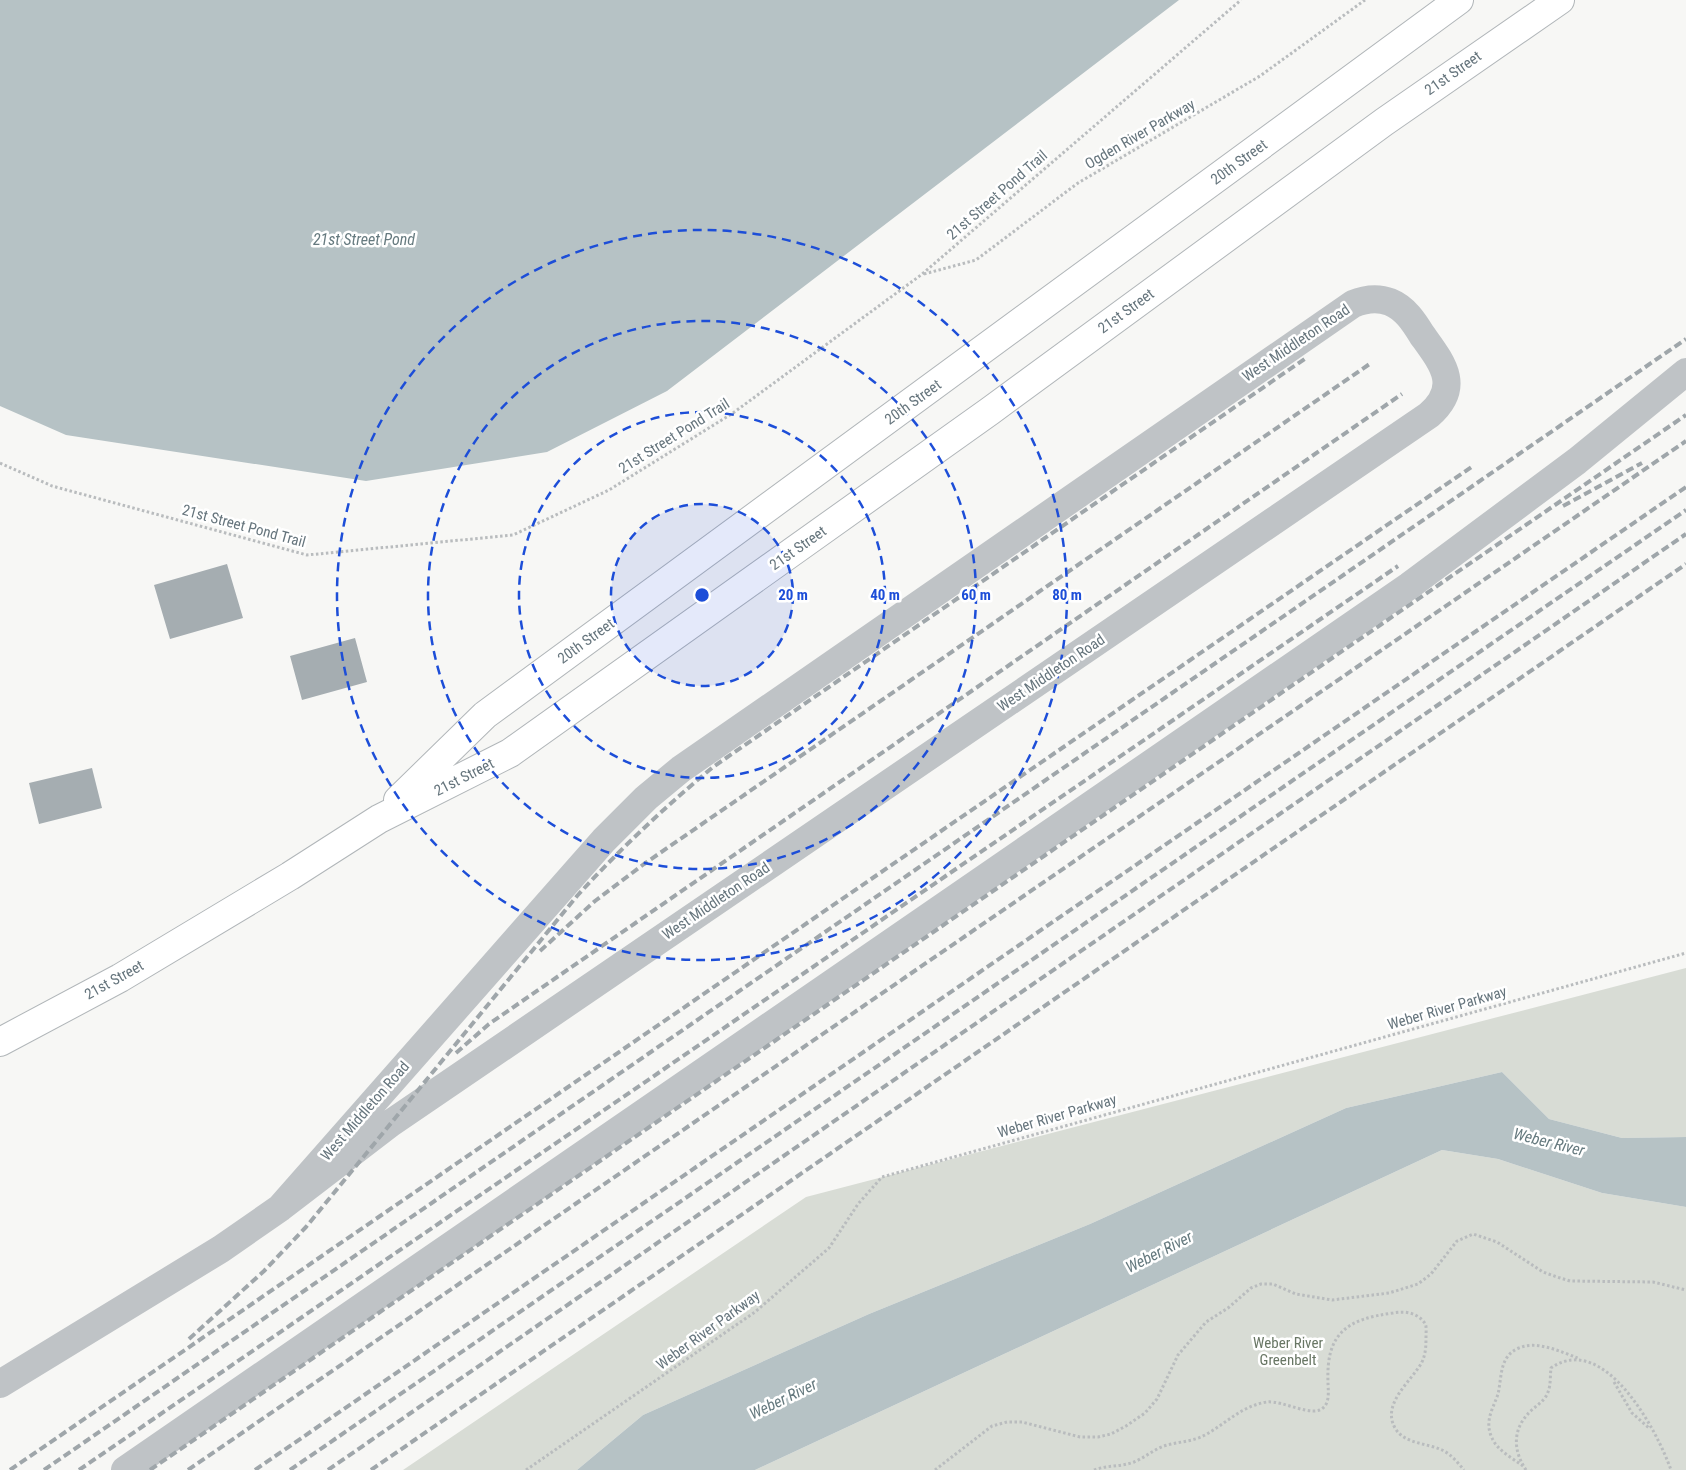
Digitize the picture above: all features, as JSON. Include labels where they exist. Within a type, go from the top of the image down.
[{"type":"main road","name":"20th Street","points":[[379,819],[485,715],[1459,0]]},
{"type":"main road","name":"21st Street","points":[[0,1042],[120,978],[290,876],[379,819],[510,753],[982,417],[1384,122],[1560,0]]},
{"type":"lane","name":"West Middleton Road","points":[[0,1384],[159,1288],[280,1208],[390,1123],[1429,414],[1444,398],[1447,378],[1440,360],[1411,318],[1402,308],[1378,299],[1365,300],[1353,304],[681,770],[646,798],[604,840],[280,1208]]},
{"type":"lane","points":[[125,1470],[1409,586],[1539,490],[1686,372]]},
{"type":"path","name":"21st Street Pond Trail","points":[[0,463],[52,486],[307,555],[513,536],[609,490],[733,413],[921,275],[1241,0]]},
{"type":"path","name":"Ogden River Parkway","points":[[921,275],[976,260],[1078,183],[1260,76],[1365,0]]},
{"type":"path","name":"Weber River Parkway","points":[[526,1470],[755,1312],[829,1248],[858,1204],[882,1177],[1686,953]]},
{"type":"path","points":[[935,1470],[992,1426],[1007,1422],[1022,1422],[1080,1437],[1098,1437],[1111,1434],[1126,1426],[1145,1413],[1158,1399],[1178,1355],[1206,1322],[1228,1308],[1251,1288],[1261,1284],[1273,1284],[1296,1294],[1332,1300],[1389,1293],[1418,1284],[1430,1274],[1457,1241],[1472,1234],[1497,1242],[1543,1272],[1570,1281],[1653,1282],[1686,1290]]},
{"type":"path","points":[[1094,1470],[1112,1464],[1134,1462],[1164,1446],[1202,1436],[1244,1408],[1256,1404],[1283,1403],[1302,1410],[1320,1411],[1325,1407],[1328,1399],[1328,1354],[1340,1332],[1364,1319],[1399,1312],[1411,1313],[1421,1318],[1426,1324],[1426,1352],[1392,1408],[1392,1419],[1396,1429],[1413,1441],[1444,1450],[1464,1470]]},
{"type":"path","points":[[1524,1468],[1499,1449],[1491,1437],[1488,1419],[1498,1393],[1501,1369],[1506,1357],[1518,1348],[1532,1344],[1584,1360],[1600,1367],[1637,1402],[1671,1470]]},
{"type":"path","points":[[1524,1468],[1515,1444],[1518,1430],[1526,1415],[1548,1392],[1551,1368],[1572,1359],[1584,1360]]},
{"type":"path","points":[[1612,1379],[1632,1413],[1651,1430]]},
{"type":"green space","points":[[1686,968],[1686,1137],[1622,1138],[1549,1119],[1502,1072],[1346,1108],[1090,1224],[869,1314],[643,1415],[577,1470],[403,1470],[806,1197]]},
{"type":"green space","name":"Weber River Greenbelt","points":[[1442,1150],[1498,1159],[1602,1193],[1686,1207],[1686,1470],[755,1470]]},
{"type":"water","name":"21st Street Pond","points":[[0,0],[1179,0],[667,391],[547,452],[366,481],[66,435],[0,406]]},
{"type":"water","name":"Weber River","points":[[1502,1072],[1549,1119],[1622,1138],[1686,1137],[1686,1207],[1602,1193],[1498,1159],[1442,1150],[755,1470],[577,1470],[643,1415],[869,1314],[1090,1224],[1346,1108]]},
{"type":"building","points":[[227,564],[243,618],[170,639],[154,585]]},
{"type":"building","points":[[355,638],[367,682],[302,700],[290,656]]},
{"type":"building","points":[[92,768],[102,808],[39,824],[29,783]]},
{"type":"railway","points":[[44,1470],[1686,339]]},
{"type":"railway","points":[[189,1339],[264,1271],[306,1227],[577,896],[626,845],[678,797],[713,767],[1306,358]]},
{"type":"railway","points":[[540,951],[595,901],[644,864],[1371,363]]},
{"type":"railway","points":[[456,1053],[489,1024],[1402,394]]},
{"type":"railway","points":[[150,1470],[1686,415]]},
{"type":"railway","points":[[188,1470],[1686,441]]},
{"type":"railway","points":[[1563,506],[1642,463]]},
{"type":"railway","points":[[10,1470],[1473,466]]},
{"type":"railway","points":[[255,1470],[1686,487]]},
{"type":"railway","points":[[290,1470],[1686,510]]},
{"type":"railway","points":[[328,1470],[1686,534]]},
{"type":"railway","points":[[371,1470],[1686,564]]},
{"type":"railway","points":[[79,1470],[1398,566]]}]
